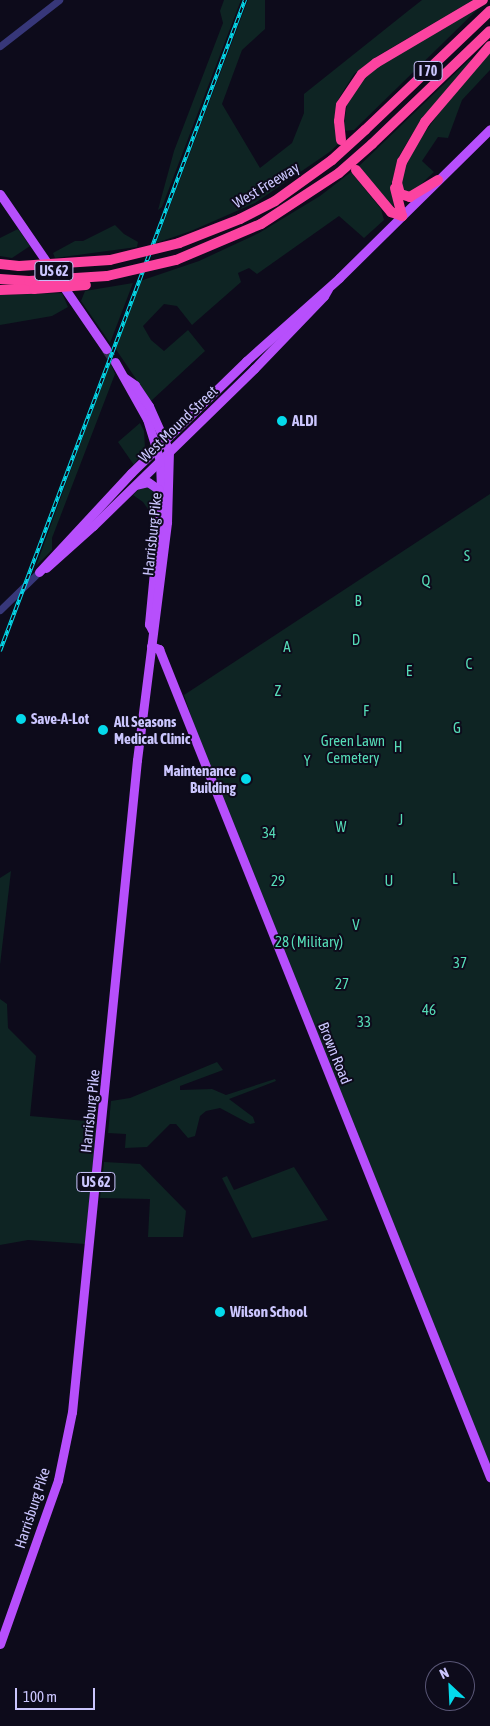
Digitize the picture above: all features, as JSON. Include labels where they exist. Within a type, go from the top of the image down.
[{"type":"highway","points":[[342,140],[342,105],[362,74],[376,62],[482,0]]},
{"type":"highway","name":"West Freeway","points":[[0,264],[19,266],[110,260],[179,243],[240,219],[275,201],[332,160],[490,11]]},
{"type":"highway","name":"West Freeway","points":[[0,279],[32,285],[107,276],[176,260],[261,224],[338,173],[372,144],[490,31]]},
{"type":"highway","points":[[402,216],[396,198],[402,162],[425,122],[490,46]]},
{"type":"highway","points":[[356,170],[391,212],[402,216]]},
{"type":"highway","points":[[397,183],[400,194],[410,197],[438,180]]},
{"type":"highway","points":[[0,290],[32,285]]},
{"type":"main road","name":"West Mound Street","points":[[39,572],[165,440],[312,299],[328,289],[490,129]]},
{"type":"main road","name":"US 62","points":[[0,194],[106,349]]},
{"type":"main road","name":"West Mound Street","points":[[39,572],[53,563],[136,485],[262,361],[324,296],[328,289]]},
{"type":"main road","name":"US 62","points":[[115,362],[147,419],[157,448]]},
{"type":"main road","name":"US 62","points":[[125,378],[140,392],[165,440]]},
{"type":"main road","name":"Harrisburg Pike","points":[[152,630],[156,626],[169,506],[169,451],[165,440]]},
{"type":"main road","name":"Harrisburg Pike","points":[[0,1644],[58,1480],[72,1412],[152,630],[149,624],[161,499],[160,461],[157,448]]},
{"type":"main road","points":[[136,485],[145,482],[154,485],[161,499]]},
{"type":"main road","name":"Brown Road","points":[[150,646],[159,649],[490,1477]]},
{"type":"street","points":[[0,46],[59,0]]},
{"type":"street","name":"West Mound Street","points":[[0,610],[39,572]]},
{"type":"green space","points":[[224,0],[241,0],[162,207],[158,210],[174,151],[223,23],[220,11]]},
{"type":"green space","points":[[248,0],[265,0],[265,29],[242,50],[222,104],[260,168],[292,143],[304,113],[304,94],[408,11],[422,0],[473,0],[379,55],[354,74],[339,98],[334,120],[338,144],[331,151],[255,203],[191,231],[156,243]]},
{"type":"green space","points":[[486,1],[354,130],[343,131],[348,98],[365,75]]},
{"type":"green space","points":[[490,52],[490,70],[462,100],[448,138],[438,137],[422,161],[434,172],[409,193],[401,190],[401,176],[413,149],[447,102]]},
{"type":"green space","points":[[470,59],[472,61],[414,131],[399,156],[391,186],[394,207],[358,167]]},
{"type":"green space","points":[[351,172],[381,209],[384,220],[364,238],[339,216],[257,274],[249,268],[238,273],[241,282],[192,325],[177,306],[164,304],[143,326],[151,340],[164,351],[188,330],[205,351],[151,401],[115,348],[140,281],[199,261],[259,233],[320,196]]},
{"type":"green space","points":[[115,225],[124,234],[138,242],[137,247],[55,258],[53,253],[75,241],[83,241]]},
{"type":"green space","points":[[18,229],[30,246],[12,258],[0,256],[0,238]]},
{"type":"green space","points":[[133,283],[110,343],[81,301],[85,291]]},
{"type":"green space","points":[[62,293],[68,307],[52,316],[0,325],[0,295]]},
{"type":"green space","points":[[110,362],[115,374],[52,538],[52,550],[36,566]]},
{"type":"green space","points":[[140,423],[144,431],[145,448],[134,465],[118,442]]},
{"type":"green space","points":[[149,485],[158,497],[155,519],[143,502],[133,495],[140,488]]},
{"type":"green space","name":"Green Lawn Cemetery","points":[[490,494],[490,1468],[200,743],[184,695]]},
{"type":"green space","points":[[11,871],[0,965],[0,878]]},
{"type":"green space","points":[[0,999],[7,1004],[8,1028],[36,1056],[30,1116],[97,1122],[85,1244],[28,1240],[0,1245]]},
{"type":"green space","points":[[217,1062],[223,1070],[180,1086],[180,1090],[212,1089],[226,1095],[275,1079],[276,1081],[229,1099],[253,1117],[255,1123],[250,1124],[220,1108],[206,1111],[200,1116],[195,1136],[188,1138],[176,1124],[170,1124],[147,1147],[125,1148],[126,1134],[108,1133],[111,1101],[130,1098]]},
{"type":"green space","points":[[104,1162],[140,1164],[186,1211],[183,1237],[148,1237],[150,1199],[100,1198]]},
{"type":"green space","points":[[294,1167],[328,1220],[252,1238],[222,1178],[227,1176],[234,1190]]},
{"type":"tunnel","points":[[106,349],[115,362]]},
{"type":"railway","points":[[0,651],[245,0]]},
{"type":"place","name":"ALDI","points":[[282,421]]},
{"type":"place","name":"Save-A-Lot","points":[[21,719]]},
{"type":"place","name":"All Seasons Medical Clinic","points":[[103,730]]},
{"type":"place","name":"Maintenance Building","points":[[246,779]]},
{"type":"place","name":"Wilson School","points":[[220,1312]]},
{"type":"park label","name":"S","points":[[467,556]]},
{"type":"park label","name":"Q","points":[[426,581]]},
{"type":"park label","name":"B","points":[[358,601]]},
{"type":"park label","name":"D","points":[[356,640]]},
{"type":"park label","name":"A","points":[[287,647]]},
{"type":"park label","name":"C","points":[[469,664]]},
{"type":"park label","name":"E","points":[[409,671]]},
{"type":"park label","name":"Z","points":[[278,691]]},
{"type":"park label","name":"F","points":[[366,711]]},
{"type":"park label","name":"G","points":[[457,728]]},
{"type":"park label","name":"H","points":[[398,747]]},
{"type":"park label","name":"Y","points":[[307,761]]},
{"type":"park label","name":"J","points":[[401,820]]},
{"type":"park label","name":"W","points":[[341,827]]},
{"type":"park label","name":"34","points":[[269,833]]},
{"type":"park label","name":"L","points":[[455,879]]},
{"type":"park label","name":"29","points":[[278,881]]},
{"type":"park label","name":"U","points":[[389,881]]},
{"type":"park label","name":"V","points":[[356,925]]},
{"type":"park label","name":"28 ( Military)","points":[[309,942]]},
{"type":"park label","name":"37","points":[[460,963]]},
{"type":"park label","name":"27","points":[[342,984]]},
{"type":"park label","name":"46","points":[[429,1010]]},
{"type":"park label","name":"33","points":[[364,1022]]}]
